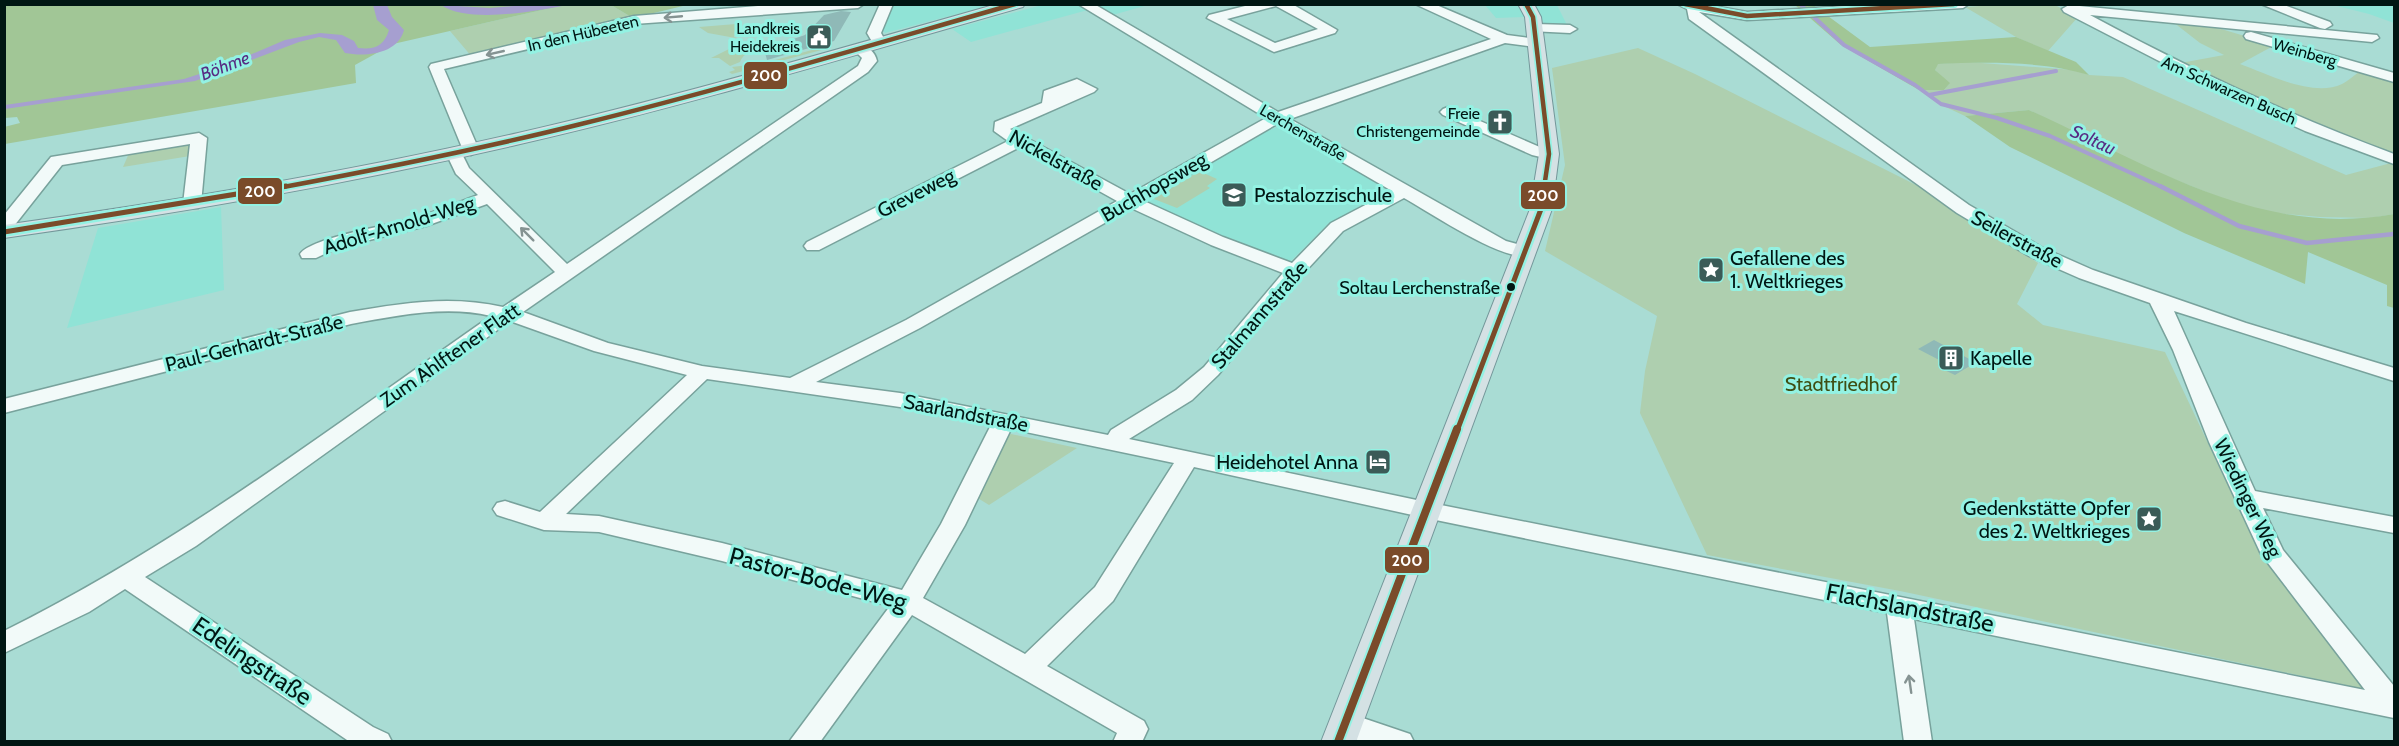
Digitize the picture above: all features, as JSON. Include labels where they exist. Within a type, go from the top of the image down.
[{"type":"main road","points":[[4,232],[192,204],[462,151],[588,122],[1017,4]]},
{"type":"main road","points":[[1341,733],[1541,209],[1549,154],[1536,35],[1532,11],[1527,4]]},
{"type":"street","name":"In den Hübeeten","points":[[462,151],[436,68],[634,20],[858,4]]},
{"type":"street","points":[[879,42],[874,33],[887,4]]},
{"type":"street","name":"Lerchenstraße","points":[[1084,4],[1277,118],[1500,245],[1525,252]]},
{"type":"street","points":[[1271,4],[1214,18],[1275,48],[1330,30],[1281,4]]},
{"type":"street","points":[[1421,4],[1504,39]]},
{"type":"street","points":[[1689,6],[1747,16],[1798,15],[1963,4]]},
{"type":"street","points":[[2267,4],[2332,27],[2343,35]]},
{"type":"street","name":"Seilerstraße","points":[[1689,6],[1694,16],[1963,209],[2036,252],[2086,274],[2239,327],[2394,375]]},
{"type":"street","name":"Weinberg","points":[[2065,7],[2372,38]]},
{"type":"street","name":"Am Schwarzen Busch","points":[[2065,7],[2171,65],[2312,127],[2394,159]]},
{"type":"street","name":"Weinberg","points":[[2217,23],[2394,78]]},
{"type":"street","name":"Buchhopsweg","points":[[791,386],[913,324],[1277,118],[1504,39],[1570,28]]},
{"type":"street","name":"Zum Ahlftener Flatt","points":[[4,643],[81,605],[187,540],[507,314],[863,69],[870,61],[859,48]]},
{"type":"street","name":"Nickelstraße","points":[[1050,105],[1001,125],[1002,131],[1131,201],[1217,241],[1295,271]]},
{"type":"street","points":[[1448,112],[1538,152],[1549,154]]},
{"type":"street","points":[[4,227],[57,161],[199,138],[192,204]]},
{"type":"street","name":"Greveweg","points":[[813,246],[1020,141]]},
{"type":"street","points":[[462,151],[462,170],[562,268],[570,272]]},
{"type":"street","name":"Stalmannstraße","points":[[1113,443],[1119,435],[1184,395],[1211,371],[1295,271],[1337,227],[1406,190]]},
{"type":"street","name":"Adolf-Arnold-Weg","points":[[309,254],[331,244],[420,222],[490,197]]},
{"type":"street","name":"Wiedinger Weg","points":[[2158,298],[2183,350],[2220,442],[2273,554],[2394,706]]},
{"type":"street","name":"Paul-Gerhardt-Straße","points":[[4,406],[350,318],[401,309],[447,306],[482,308],[507,314]]},
{"type":"street","name":"Saarlandstraße","points":[[507,314],[601,347],[702,372],[900,400],[1188,458],[1426,510]]},
{"type":"street","points":[[544,522],[702,372]]},
{"type":"street","points":[[803,741],[908,601],[953,525],[1004,421]]},
{"type":"street","points":[[1029,668],[1104,594],[1188,458]]},
{"type":"street","points":[[2246,497],[2394,525]]},
{"type":"street","name":"Pastor-Bode-Weg","points":[[505,509],[544,522],[599,524],[722,552],[908,601],[1029,668],[1131,735]]},
{"type":"street","name":"Flachslandstraße","points":[[1426,510],[2394,706]]},
{"type":"street","name":"Edelingstraße","points":[[127,578],[363,735],[378,741]]},
{"type":"street","points":[[1899,606],[1918,741]]},
{"type":"street","points":[[1341,733],[1400,741]]},
{"type":"shaded area","points":[[5,5],[564,5],[393,44],[355,65],[356,83],[5,144],[4,127],[20,123],[17,117],[5,118]]},
{"type":"shaded area","points":[[611,5],[687,5],[633,18]]},
{"type":"shaded area","points":[[893,5],[991,5],[885,33],[882,30]]},
{"type":"shaded area","points":[[1042,5],[1148,5],[1109,16],[1095,8],[971,42],[952,29]]},
{"type":"shaded area","points":[[1485,5],[1517,5],[1525,17],[1496,18]]},
{"type":"shaded area","points":[[1533,5],[1557,5],[1568,27],[1546,27]]},
{"type":"shaded area","points":[[1795,5],[1813,5],[1870,47],[2016,37],[2076,62],[2089,75],[2072,70],[2034,65],[1938,64],[1935,70],[1950,83],[1944,90],[1919,90],[1841,45]]},
{"type":"shaded area","points":[[2333,5],[2394,5],[2394,23],[2369,14]]},
{"type":"shaded area","points":[[2029,110],[2160,173],[2250,206],[2296,216],[2344,219],[2394,214],[2394,308],[2387,306],[2387,285],[2308,252],[2305,284],[2184,233],[2010,147],[1965,116]]},
{"type":"shaded area","name":"Pestalozzischule","points":[[1277,127],[1391,189],[1328,224],[1290,262],[1223,237],[1141,201],[1257,135]]},
{"type":"shaded area","points":[[221,207],[224,290],[67,328],[98,228]]},
{"type":"green space","points":[[2005,4],[2055,5],[2078,17],[2048,51],[2016,37],[1965,7]]},
{"type":"green space","points":[[564,5],[611,5],[633,18],[472,57],[450,31]]},
{"type":"green space","points":[[2173,22],[2211,26],[2275,45],[2240,64],[2291,83],[2330,88],[2344,83],[2361,70],[2394,80],[2394,156],[2344,137],[2175,64],[2224,55],[2200,43]]},
{"type":"green space","points":[[736,24],[734,37],[741,39],[708,33],[699,27]]},
{"type":"green space","points":[[776,44],[750,52],[740,62],[730,66],[719,58],[711,58],[731,48]]},
{"type":"green space","points":[[823,47],[829,48],[732,74],[729,72],[735,70],[732,67],[764,63]]},
{"type":"green space","name":"Stadtfriedhof","points":[[1638,48],[1695,74],[1936,195],[2038,263],[2017,304],[2043,325],[2165,352],[2257,547],[2364,689],[1900,591],[1707,555],[1640,413],[1645,371],[1657,316],[1545,251],[1565,165],[1552,68]]},
{"type":"green space","points":[[1968,62],[2074,70],[2089,75],[2123,77],[2346,175],[2394,164],[2394,214],[2371,218],[2320,217],[2274,213],[2239,205],[2151,170],[2029,110],[1965,116],[1937,103],[1919,90],[1944,90],[1949,84],[1935,70],[1937,64]]},
{"type":"green space","points":[[192,143],[190,156],[123,167],[130,151]]},
{"type":"green space","points":[[1199,171],[1217,179],[1207,186],[1210,188],[1177,208],[1154,199]]},
{"type":"green space","points":[[1011,434],[1077,448],[989,505],[976,497],[1003,438]]},
{"type":"water","points":[[538,4],[568,5],[521,13],[485,15],[453,11],[441,5],[490,8]]},
{"type":"water","name":"Böhme","points":[[373,5],[387,5],[392,17],[404,30],[401,38],[395,44],[380,52],[345,53],[336,40],[319,37],[299,42],[195,81],[5,109],[5,105],[184,79],[224,66],[285,40],[320,33],[342,35],[354,41],[358,48],[378,46],[389,30],[377,20]]},
{"type":"building","name":"Landkreis Heidekreis","points":[[841,11],[851,12],[834,41],[767,60],[764,49],[805,35],[824,15]]},
{"type":"building","name":"Kapelle","points":[[1934,340],[1973,361],[1970,363],[1973,364],[1955,375],[1938,367],[1945,363],[1918,349]]},
{"type":"waterway","name":"Soltau","points":[[1800,4],[1844,45],[1915,85],[1941,104],[1997,118],[2050,136],[2163,188]]},
{"type":"waterway","points":[[1929,95],[2056,71]]},
{"type":"waterway","name":"Soltau","points":[[2163,188],[2239,226],[2307,243],[2394,234]]},
{"type":"transit line","name":"200","points":[[4,232],[262,191],[517,139],[705,92],[1015,4]]},
{"type":"transit line","name":"200","points":[[1338,742],[1541,209],[1549,154],[1533,17],[1526,4]]},
{"type":"transit line","name":"200","points":[[1685,4],[1747,16],[1954,4]]},
{"type":"place","name":"Landkreis Heidekreis","points":[[819,37]]},
{"type":"place","name":"Freie Christengemeinde","points":[[1500,122]]},
{"type":"place","name":"Pestalozzischule","points":[[1234,195]]},
{"type":"place","name":"Gefallene des 1. Weltkrieges","points":[[1711,270]]},
{"type":"place","name":"Soltau Lerchenstraße","points":[[1511,287]]},
{"type":"place","name":"Kapelle","points":[[1951,358]]},
{"type":"place","name":"Heidehotel Anna","points":[[1378,462]]},
{"type":"place","name":"Gedenkstätte Opfer des 2. Weltkrieges","points":[[2149,519]]}]
